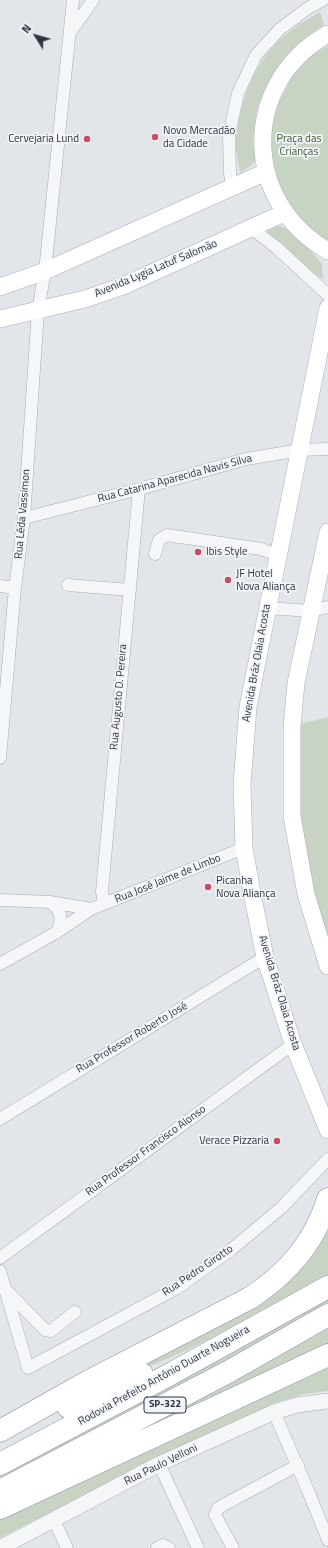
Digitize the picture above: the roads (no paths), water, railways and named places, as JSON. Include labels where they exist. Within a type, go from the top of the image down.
[{"type":"highway","points":[[0,1431],[87,1382],[243,1301],[264,1288],[284,1272],[297,1258],[318,1225],[328,1200]]},
{"type":"highway","name":"Rodovia Prefeito Antônio Duarte Nogueira","points":[[0,1464],[165,1377],[328,1287]]},
{"type":"highway","name":"SP-322","points":[[0,1491],[228,1372],[328,1316]]},
{"type":"highway","points":[[0,1434],[31,1423],[268,1319]]},
{"type":"highway","points":[[0,1508],[328,1355]]},
{"type":"main road","points":[[328,34],[314,42],[296,58],[281,78],[270,100],[264,129],[263,148],[266,172],[270,186],[284,213],[298,230],[315,244],[328,251]]},
{"type":"main road","points":[[0,287],[45,271],[266,172]]},
{"type":"main road","name":"Avenida Lygia Latuf Salomão","points":[[0,319],[85,299],[123,286],[284,213]]},
{"type":"main road","name":"Avenida Bráz Olaia Acosta","points":[[328,308],[267,608],[247,715],[242,784],[244,848],[265,957],[292,1044],[328,1130]]},
{"type":"main road","points":[[328,532],[296,683],[292,726],[292,816],[306,894],[328,966]]},
{"type":"street","name":"Rua Lêda Vassimon","points":[[0,758],[24,518],[38,310],[45,271],[73,0]]},
{"type":"street","points":[[71,31],[93,0]]},
{"type":"street","points":[[232,188],[229,135],[238,93],[256,55],[280,29],[308,8],[323,0]]},
{"type":"street","points":[[251,228],[276,247],[328,295]]},
{"type":"street","name":"Rua Catarina Aparecida Navis Silva","points":[[24,518],[139,489],[246,459],[300,450],[328,449]]},
{"type":"street","name":"Rua Augusto D. Pereira","points":[[104,904],[102,891],[139,489]]},
{"type":"street","points":[[154,554],[159,540],[167,535],[261,549],[278,555]]},
{"type":"street","points":[[68,585],[130,590]]},
{"type":"street","points":[[0,586],[16,588]]},
{"type":"street","points":[[267,608],[311,610],[328,607]]},
{"type":"street","name":"Rua José Jaime de Limbo","points":[[0,964],[57,932],[91,909],[244,848]]},
{"type":"street","points":[[0,900],[50,902],[91,909]]},
{"type":"street","points":[[50,902],[58,910],[61,916],[57,932]]},
{"type":"street","name":"Rua Professor Roberto José","points":[[0,1119],[265,957]]},
{"type":"street","name":"Rua Professor Francisco Alonso","points":[[0,1258],[292,1044]]},
{"type":"street","name":"Rua Pedro Girotto","points":[[5,1290],[28,1368],[177,1288],[232,1249],[281,1208],[328,1160]]},
{"type":"street","points":[[0,1271],[5,1290],[45,1330],[51,1331],[75,1312]]},
{"type":"street","name":"Rua Paulo Velloni","points":[[0,1548],[159,1464],[274,1412],[297,1405],[328,1401]]},
{"type":"street","points":[[274,1412],[298,1465],[328,1540]]},
{"type":"street","points":[[159,1464],[198,1548]]},
{"type":"street","points":[[233,1548],[214,1515],[215,1511],[298,1465]]},
{"type":"street","points":[[54,1520],[67,1548]]},
{"type":"street","points":[[157,1548],[164,1545],[169,1548]]},
{"type":"place","name":"Novo Mercadão da Cidade","points":[[155,137]]},
{"type":"place","name":"Cervejaria Lund","points":[[87,139]]},
{"type":"place","name":"Ibis Style","points":[[198,552]]},
{"type":"place","name":"JF Hotel Nova Aliança","points":[[228,580]]},
{"type":"place","name":"Picanha Nova Aliança","points":[[208,887]]},
{"type":"place","name":"Verace Pizzaria","points":[[277,1141]]},
{"type":"park label","name":"Praça das Crianças","points":[[299,145]]}]
